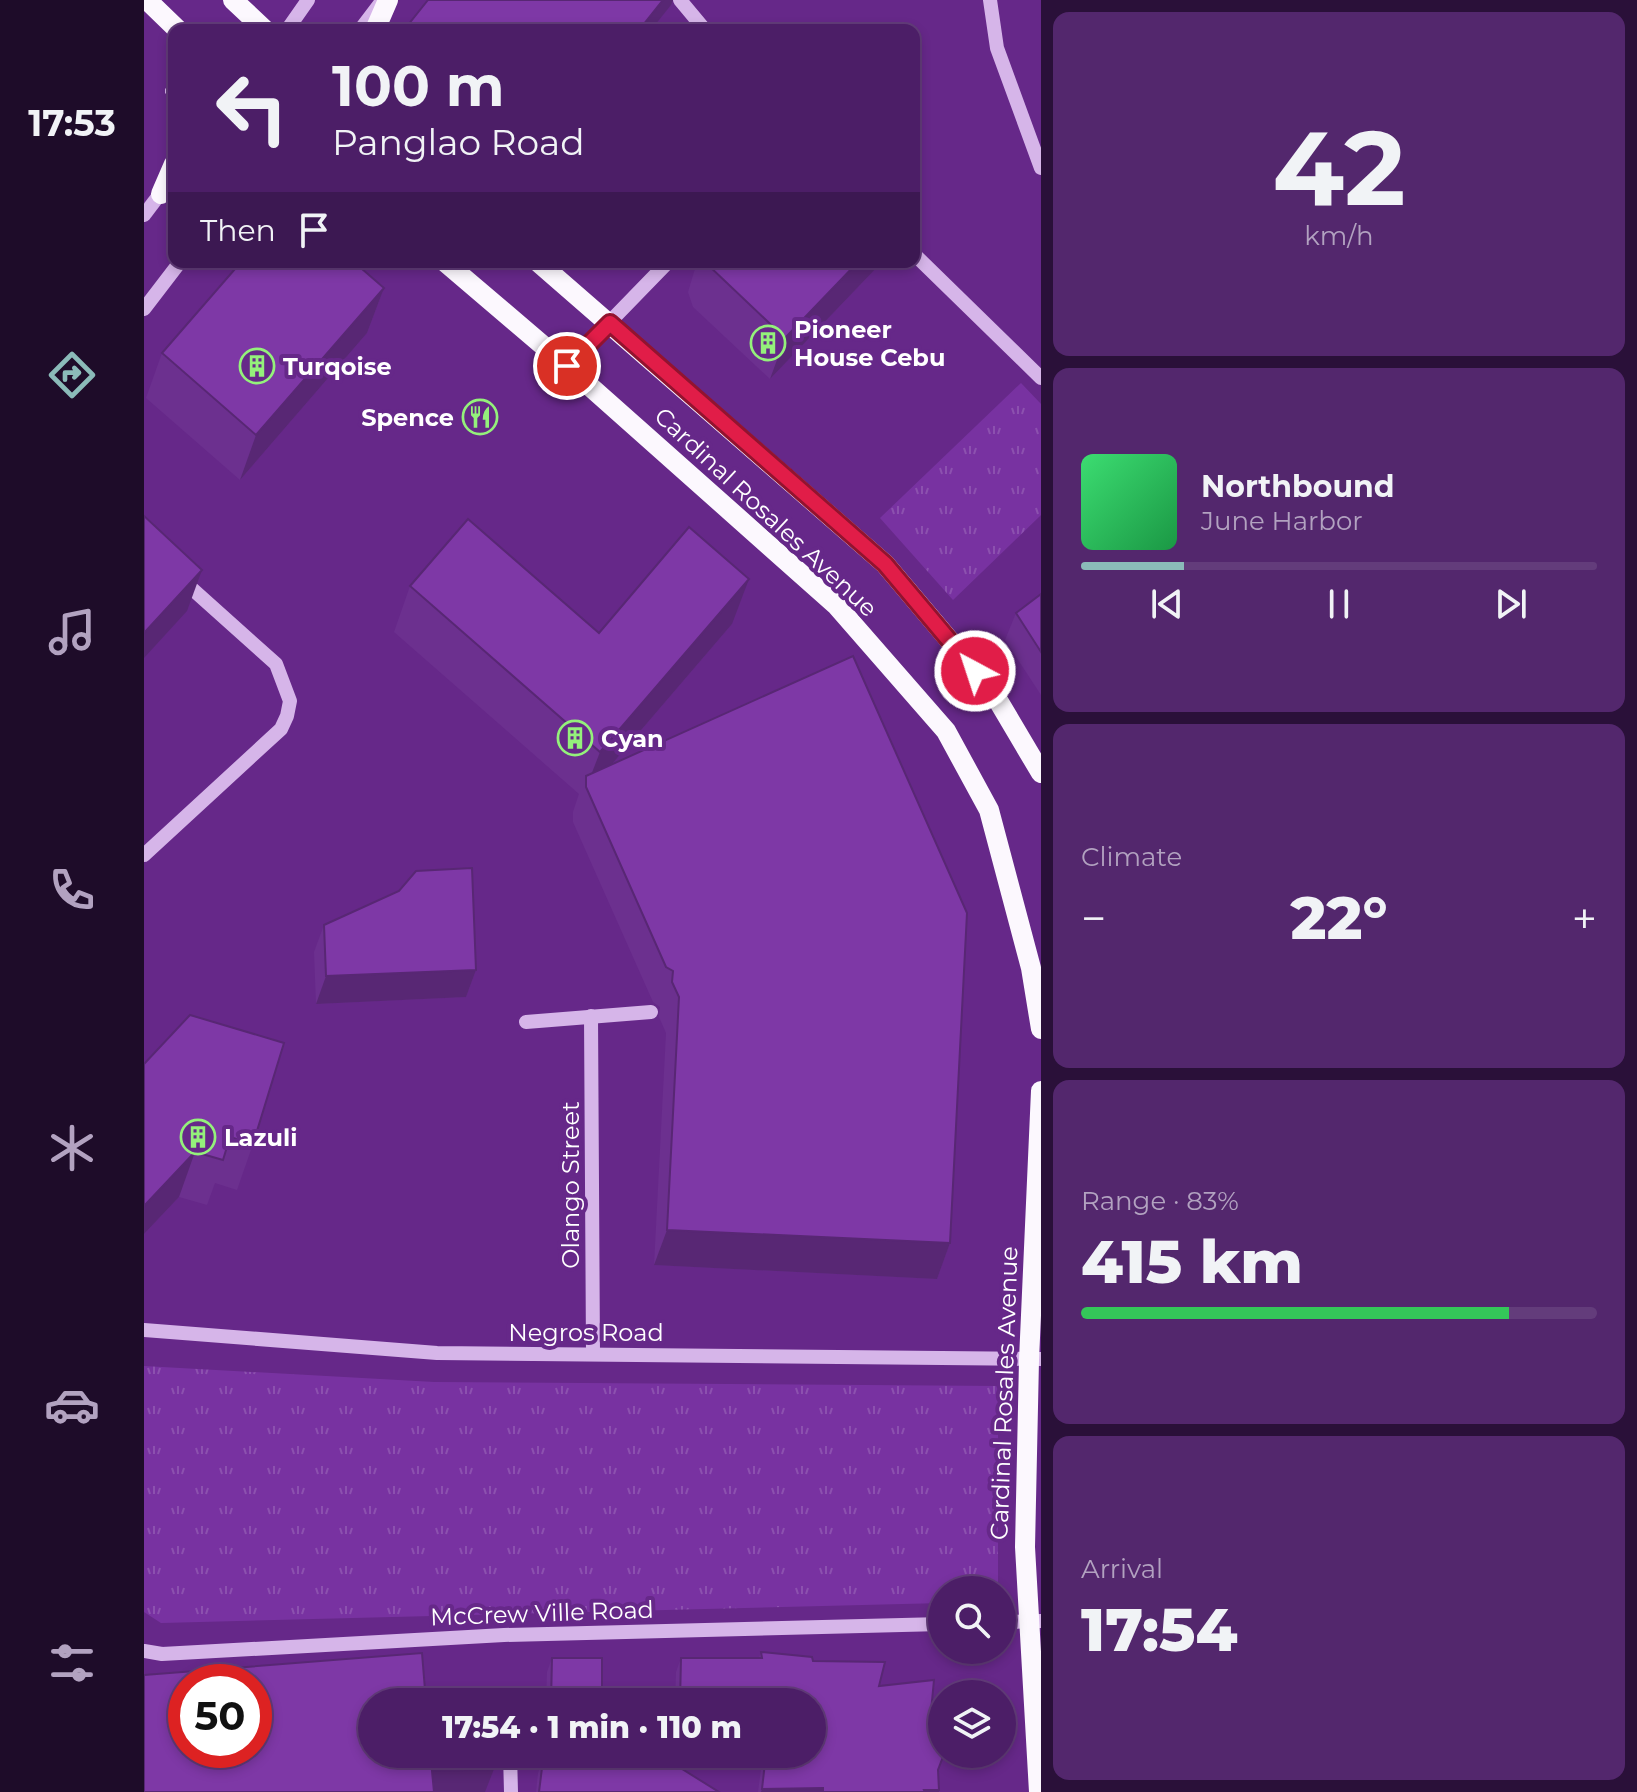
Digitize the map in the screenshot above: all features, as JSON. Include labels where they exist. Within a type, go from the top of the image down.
[{"type":"main road","points":[[147,0],[172,24]]},
{"type":"main road","points":[[233,0],[259,24]]},
{"type":"main road","points":[[377,24],[385,0]]},
{"type":"main road","points":[[161,194],[168,178]]},
{"type":"main road","name":"Cardinal Rosales Avenue","points":[[452,268],[836,605],[946,731],[989,810],[1031,968],[1041,1029]]},
{"type":"main road","name":"Cardinal Rosales Avenue","points":[[545,268],[885,564],[993,692],[1041,773]]},
{"type":"main road","name":"Cardinal Rosales Avenue","points":[[1039,1792],[1035,1622],[1025,1547],[1035,1359],[1041,1091]]},
{"type":"street","points":[[291,24],[308,0]]},
{"type":"street","points":[[365,24],[385,0]]},
{"type":"street","points":[[680,0],[700,24]]},
{"type":"street","points":[[990,0],[997,48],[1041,168]]},
{"type":"street","points":[[144,215],[168,184]]},
{"type":"street","points":[[920,260],[1041,378]]},
{"type":"street","points":[[144,309],[175,268]]},
{"type":"street","points":[[567,366],[662,268]]},
{"type":"street","points":[[144,855],[281,729],[290,701],[276,664],[166,566]]},
{"type":"street","points":[[526,1022],[651,1012]]},
{"type":"street","name":"Olango Street","points":[[591,1016],[593,1353]]},
{"type":"street","name":"Negros Road","points":[[144,1330],[437,1353],[1035,1359]]},
{"type":"street","name":"McCrew Ville Road","points":[[144,1651],[162,1654],[504,1635],[928,1624]]},
{"type":"street","points":[[510,1768],[511,1792]]},
{"type":"green space","points":[[1021,383],[1041,404],[1041,515],[953,600],[880,518]]},
{"type":"green space","points":[[144,1366],[434,1382],[998,1386],[998,1576],[928,1576],[928,1603],[161,1623],[144,1612]]},
{"type":"building","points":[[428,0],[663,0],[644,24],[409,24]]},
{"type":"building","name":"Turqoise","points":[[236,268],[361,268],[384,288],[256,435],[162,353]]},
{"type":"building","points":[[711,268],[852,268],[785,338]]},
{"type":"building","points":[[144,516],[202,570],[144,633]]},
{"type":"building","points":[[468,519],[599,633],[689,527],[749,579],[600,752],[410,586]]},
{"type":"building","points":[[1041,594],[1041,652],[1016,613]]},
{"type":"building","points":[[853,656],[967,913],[950,1243],[667,1230],[679,997],[672,982],[673,971],[666,967],[586,787],[586,776]]},
{"type":"building","points":[[472,868],[476,970],[326,976],[324,925],[399,891],[416,871]]},
{"type":"building","name":"Lazuli","points":[[190,1015],[284,1043],[253,1144],[230,1137],[223,1160],[195,1152],[144,1206],[144,1064]]},
{"type":"building","points":[[761,1652],[812,1657],[813,1661],[885,1662],[879,1686],[928,1681],[928,1768],[939,1768],[939,1790],[823,1792],[823,1788],[762,1789],[764,1768],[826,1768],[826,1688],[680,1688],[681,1658],[762,1658]]},
{"type":"building","points":[[422,1653],[425,1688],[358,1688],[358,1768],[494,1769],[432,1771],[434,1792],[144,1792],[144,1675],[168,1673],[168,1768],[272,1768],[272,1665]]},
{"type":"building","points":[[552,1658],[602,1658],[602,1688],[551,1688]]},
{"type":"building","points":[[542,1768],[680,1768],[719,1792],[539,1792]]},
{"type":"place","name":"Pioneer House Cebu","points":[[768,343]]},
{"type":"place","name":"Turqoise","points":[[257,366]]},
{"type":"place","name":"Spence","points":[[480,417]]},
{"type":"place","name":"Cyan","points":[[575,738]]},
{"type":"place","name":"Lazuli","points":[[198,1137]]},
{"type":"route","points":[[567,366],[610,323],[885,564],[975,671]]}]
